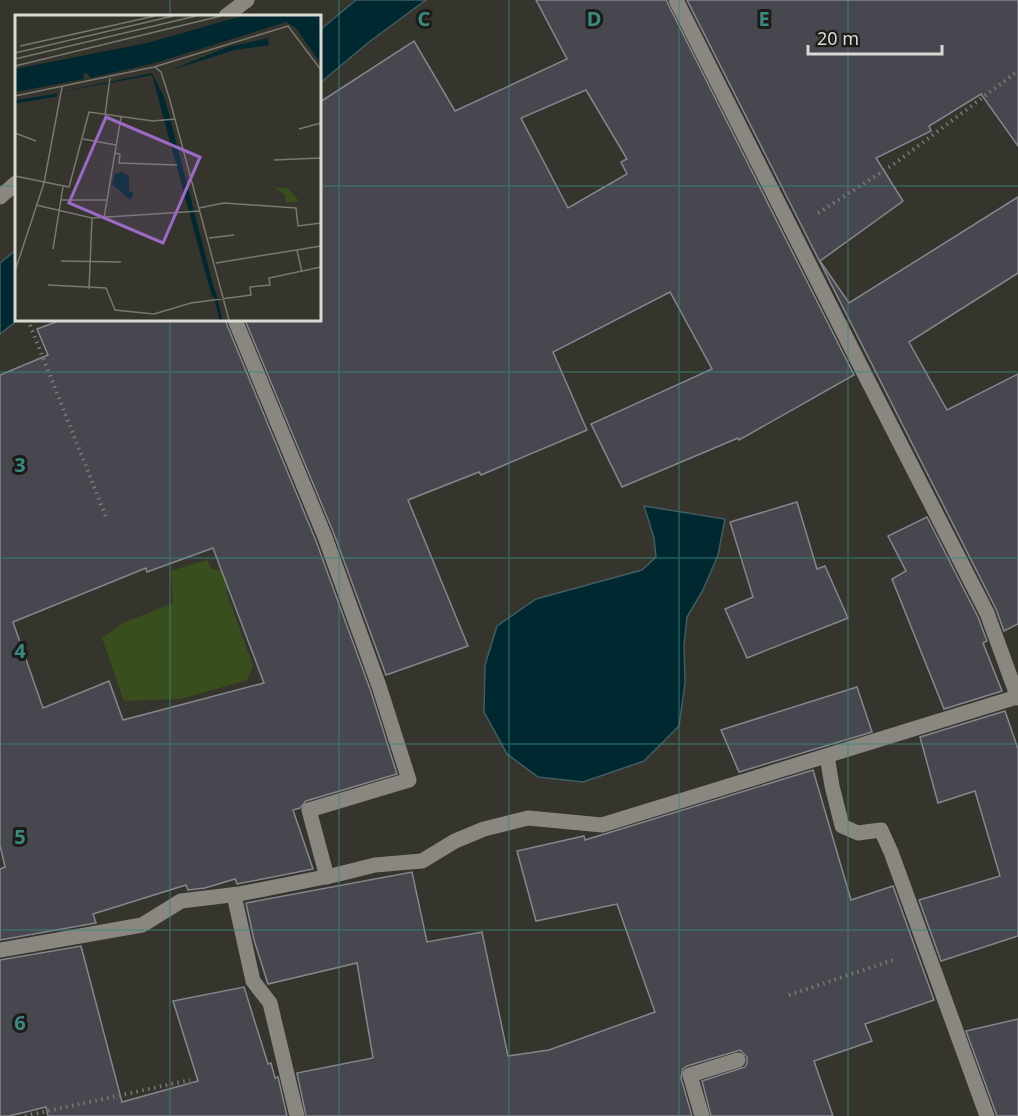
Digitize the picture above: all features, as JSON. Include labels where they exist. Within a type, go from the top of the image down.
[{"type":"street","points":[[227,15],[247,0]]},
{"type":"street","points":[[0,950],[142,925],[182,901],[234,895],[375,865],[423,861],[455,841],[484,829],[528,818],[602,825],[1018,697],[987,613],[676,0]]},
{"type":"street","points":[[0,197],[15,184]]},
{"type":"street","points":[[235,321],[325,537],[379,686],[409,780],[309,810],[327,877]]},
{"type":"street","points":[[827,756],[842,826],[858,832],[882,830],[928,948],[987,1116]]},
{"type":"street","points":[[234,895],[253,981],[270,1003],[297,1116]]},
{"type":"street","points":[[702,1116],[690,1075],[738,1060]]},
{"type":"path","points":[[792,230],[894,164],[1018,71]]},
{"type":"path","points":[[30,325],[106,517]]},
{"type":"path","points":[[789,995],[928,948]]},
{"type":"path","points":[[25,1116],[190,1080]]},
{"type":"green space","points":[[207,560],[212,569],[236,571],[242,583],[226,591],[253,666],[247,680],[181,699],[124,701],[102,638],[123,623],[173,603],[171,571]]},
{"type":"water","points":[[356,0],[426,0],[369,42],[321,82],[321,29]]},
{"type":"water","points":[[15,251],[17,321],[0,334],[0,263]]},
{"type":"water","points":[[644,506],[725,519],[718,555],[703,590],[687,617],[684,645],[685,683],[679,726],[644,761],[583,782],[538,777],[507,754],[484,712],[485,665],[497,626],[536,599],[642,570],[656,557],[654,538]]},
{"type":"building","points":[[536,0],[666,0],[854,375],[739,440],[738,438],[622,487],[591,424],[712,369],[670,292],[553,352],[587,430],[481,475],[479,472],[408,500],[468,646],[386,675],[334,534],[245,321],[321,321],[321,101],[414,41],[455,111],[567,59]],"holes":[[[586,90],[627,159],[621,162],[627,174],[568,208],[521,118]]]},
{"type":"building","points":[[687,0],[1018,0],[1018,146],[981,94],[929,126],[931,131],[876,158],[903,201],[820,261],[849,303],[1018,197],[1018,273],[909,342],[947,410],[1018,374],[1018,624],[1004,631],[996,609]]},
{"type":"building","points":[[58,321],[225,321],[316,541],[370,689],[397,774],[306,801],[300,808],[293,810],[313,869],[237,884],[235,879],[205,888],[188,890],[186,885],[93,914],[96,923],[0,940],[0,869],[5,867],[0,845],[0,375],[48,355],[37,329]],"holes":[[[213,548],[264,683],[123,720],[109,681],[43,708],[13,622],[146,568],[147,572]]]},
{"type":"building","points":[[797,502],[817,569],[825,566],[848,618],[747,658],[725,609],[753,597],[730,522]]},
{"type":"building","points":[[927,517],[978,617],[987,641],[983,643],[1002,691],[944,709],[892,579],[906,571],[888,536]]},
{"type":"building","points":[[857,687],[872,732],[739,772],[721,730]]},
{"type":"building","points":[[1005,711],[1018,749],[1018,936],[941,961],[919,900],[1000,876],[975,791],[938,803],[920,737]]},
{"type":"building","points":[[813,770],[851,900],[893,886],[934,1000],[865,1024],[872,1041],[814,1061],[833,1116],[711,1116],[702,1081],[745,1067],[747,1057],[740,1050],[683,1069],[681,1078],[692,1116],[306,1116],[297,1073],[373,1058],[357,963],[268,984],[254,940],[246,903],[412,872],[427,942],[482,932],[508,1056],[549,1050],[655,1012],[617,904],[536,921],[517,851],[584,836],[585,840]]},
{"type":"building","points":[[81,946],[122,1102],[198,1081],[173,1001],[244,987],[268,1064],[271,1063],[275,1078],[278,1077],[287,1116],[48,1116],[46,1107],[0,1116],[0,960]]},
{"type":"building","points":[[1018,1019],[1018,1116],[997,1116],[966,1031]]}]
